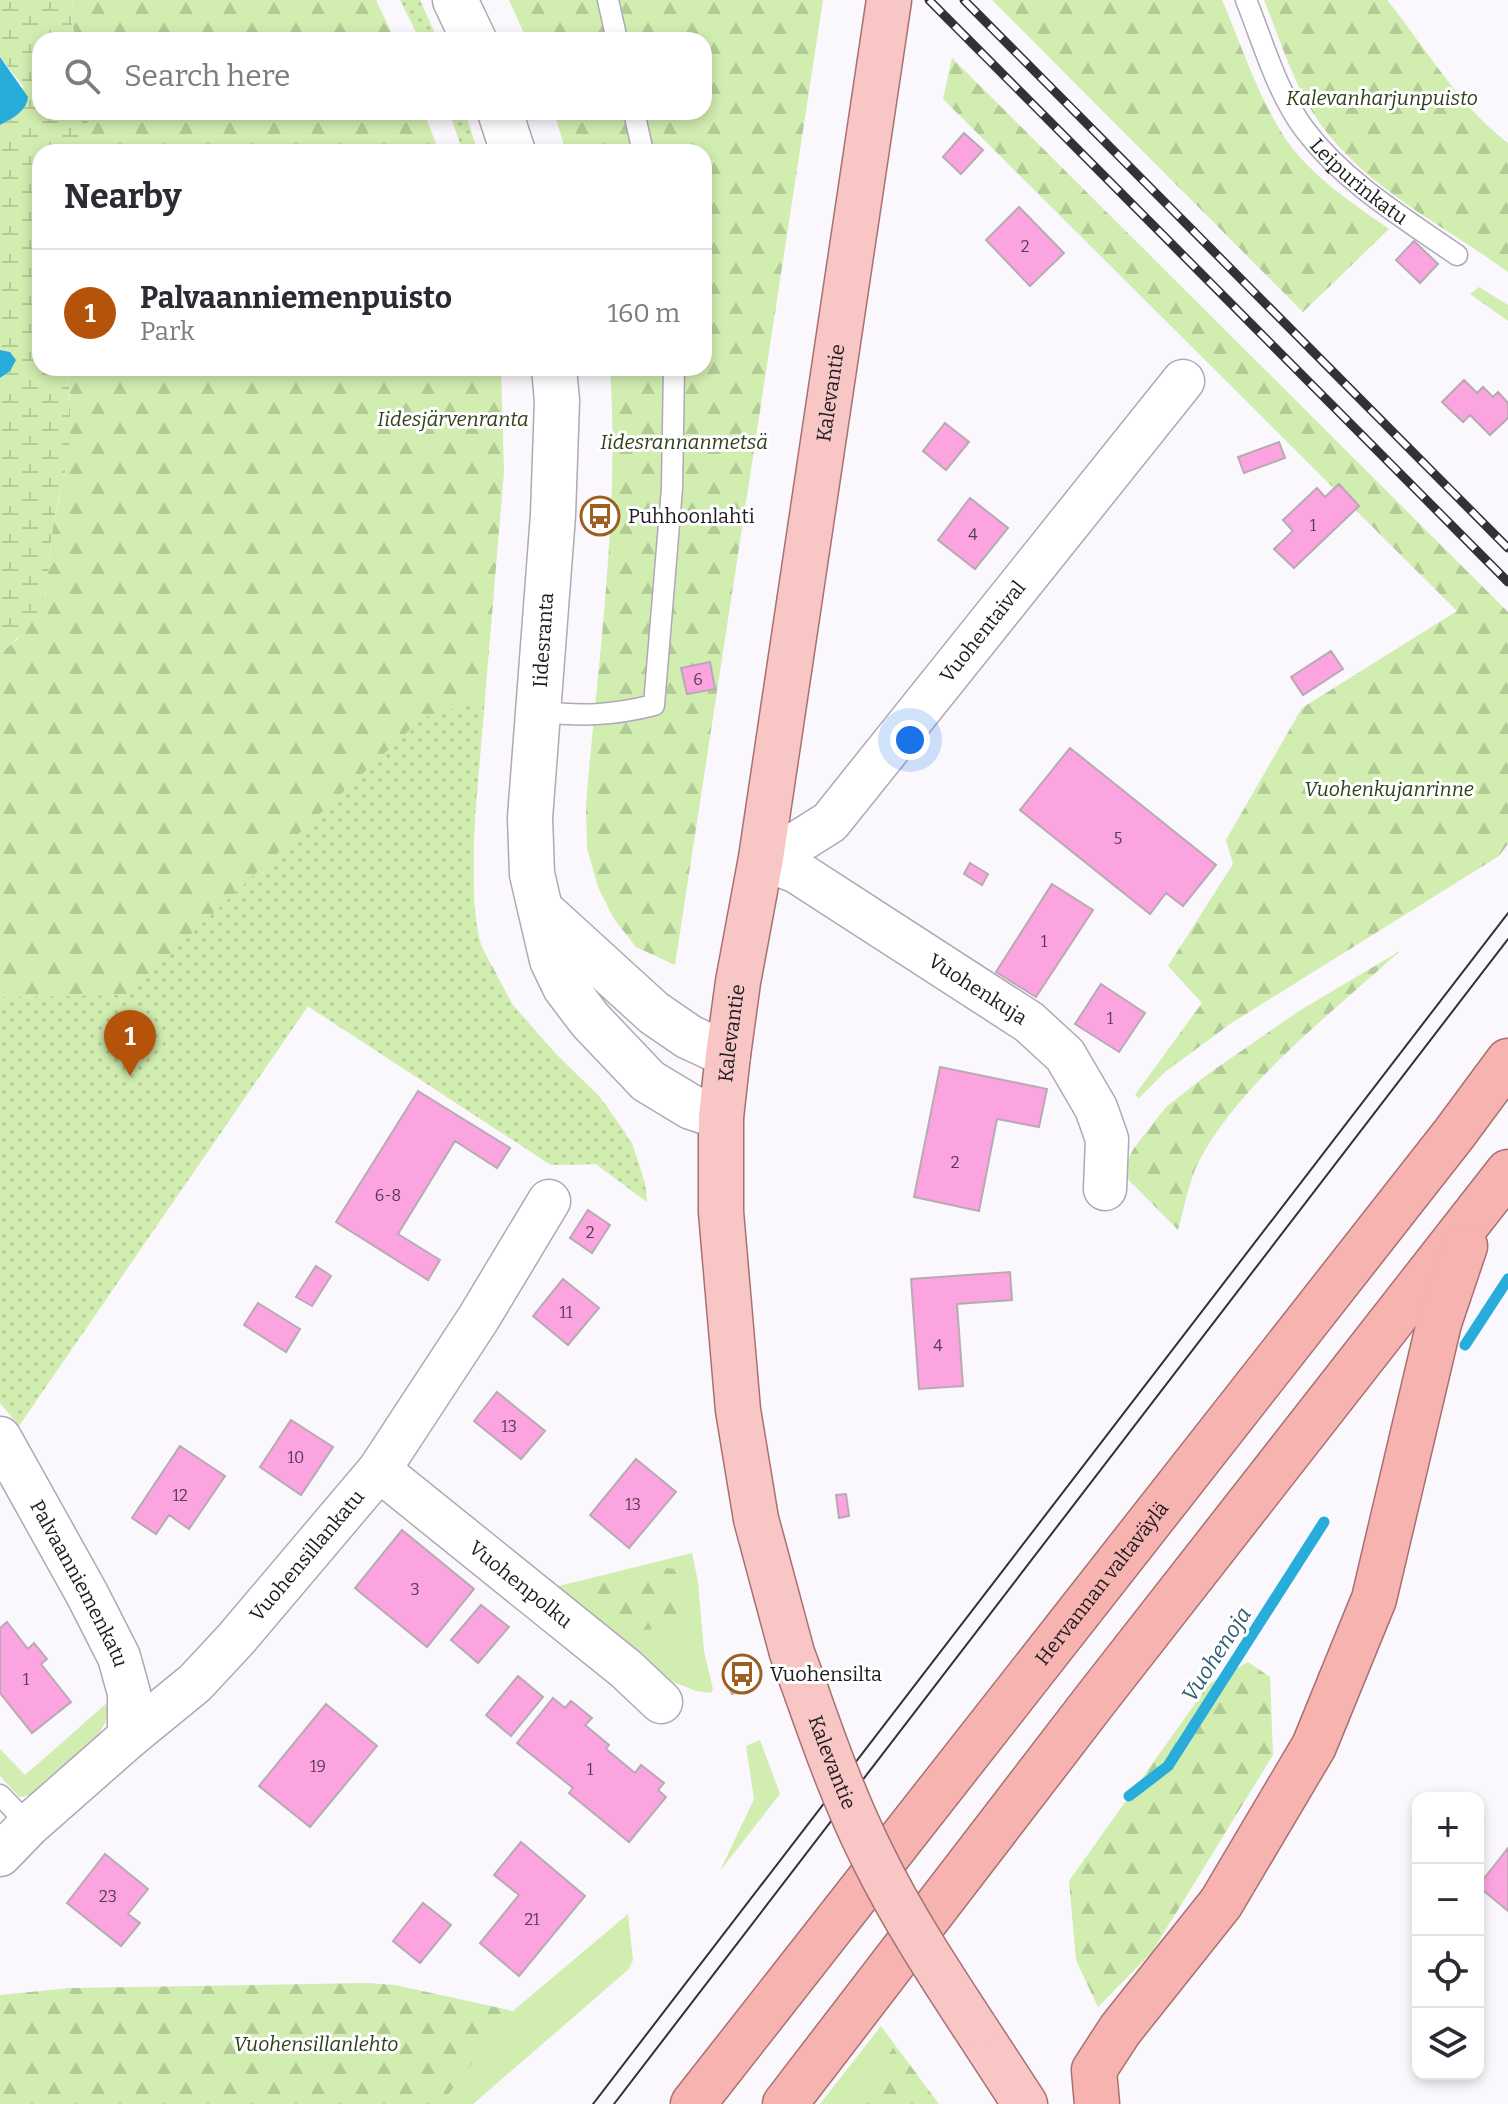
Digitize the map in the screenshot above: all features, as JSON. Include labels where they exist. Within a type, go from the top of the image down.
[{"type":"highway","name":"Hervannan valtaväylä","points":[[693,2104],[1508,1061]]},
{"type":"highway","points":[[785,2104],[1086,1711],[1508,1172]]},
{"type":"highway","points":[[1097,2104],[1094,2070],[1120,2030],[1221,1903],[1314,1746],[1374,1599],[1439,1323],[1477,1213]]},
{"type":"main road","points":[[455,0],[470,32]]},
{"type":"main road","name":"Kalevantie","points":[[889,0],[761,858],[738,982],[721,1117],[721,1212],[738,1410],[756,1519],[792,1653],[836,1777],[873,1858],[921,1945],[1025,2104]]},
{"type":"main road","points":[[503,120],[510,144]]},
{"type":"main road","name":"Iidesranta","points":[[555,376],[557,401],[553,515],[530,818],[532,874],[552,960],[565,987],[590,1020],[648,1081],[691,1107],[721,1117]]},
{"type":"main road","points":[[541,910],[654,1013],[689,1037],[728,1055]]},
{"type":"street","name":"Vuohentaival","points":[[761,858],[800,841],[830,822],[1183,381]]},
{"type":"street","name":"Vuohenkuja","points":[[761,858],[797,872],[1016,1013],[1065,1055],[1096,1108],[1107,1139],[1105,1189]]},
{"type":"street","name":"Vuohensillankatu","points":[[0,1855],[29,1825],[205,1672],[379,1470],[478,1319],[549,1201]]},
{"type":"street","name":"Palvaanniemenkatu","points":[[0,1438],[119,1657],[129,1693],[129,1737]]},
{"type":"street","name":"Vuohenpolku","points":[[379,1470],[626,1669],[661,1702]]},
{"type":"lane","points":[[608,0],[615,32]]},
{"type":"lane","name":"Leipurinkatu","points":[[1246,0],[1287,100],[1304,129],[1327,156],[1355,180],[1457,255]]},
{"type":"lane","points":[[636,120],[641,144]]},
{"type":"lane","points":[[538,712],[613,715],[654,705],[672,488],[674,376]]},
{"type":"lane","points":[[0,1795],[29,1825]]},
{"type":"green space","points":[[0,0],[73,0],[71,20],[74,32],[32,32],[32,120],[88,120],[85,144],[32,144],[32,376],[68,376],[69,443],[42,602],[26,629],[0,653],[0,378],[10,371],[10,352],[0,350],[0,125],[20,113],[23,86],[0,57]]},
{"type":"green space","points":[[73,0],[376,0],[391,32],[74,32],[71,20]]},
{"type":"green space","points":[[400,0],[420,0],[434,32],[416,32]]},
{"type":"green space","name":"Iidesrannanmetsä","points":[[509,0],[823,0],[675,965],[636,947],[614,919],[598,887],[587,848],[586,804],[610,531],[610,376],[712,376],[712,144],[564,144],[556,120],[712,120],[712,32],[523,32]]},
{"type":"green space","points":[[992,0],[1222,0],[1265,103],[1293,149],[1332,187],[1389,229],[1303,312]]},
{"type":"green space","name":"Kalevanharjunpuisto","points":[[1264,0],[1387,0],[1458,94],[1508,143],[1508,272],[1395,196],[1344,152],[1322,126],[1304,97]]},
{"type":"green space","name":"Vuohenkujanrinne","points":[[952,58],[1508,612],[1508,844],[1499,856],[1230,1024],[1165,1072],[1139,1098],[1135,1095],[1202,1003],[1168,966],[1233,864],[1226,840],[1302,708],[1457,611],[943,99]]},
{"type":"green space","points":[[88,120],[427,120],[436,144],[85,144]]},
{"type":"green space","points":[[452,120],[468,120],[475,144],[460,144]]},
{"type":"green space","points":[[1479,287],[1508,305],[1508,321],[1470,294]]},
{"type":"green space","name":"Iidesjärvenranta","points":[[68,376],[501,376],[504,471],[473,842],[474,905],[480,944],[513,1005],[556,1054],[600,1097],[632,1143],[645,1183],[647,1202],[596,1164],[551,1165],[308,1006],[172,1203],[126,996],[0,997],[0,653],[18,639],[49,564],[52,531],[66,467]]},
{"type":"green space","points":[[485,699],[474,840],[475,910],[480,940],[513,1006],[614,1117],[629,1141],[640,1169],[647,1202],[596,1164],[551,1165],[308,1006],[19,1426],[0,1403],[0,997],[126,995],[422,718]]},
{"type":"green space","points":[[1400,951],[1289,1050],[1236,1106],[1197,1165],[1178,1230],[1121,1172],[1134,1148],[1166,1107],[1299,1011]]},
{"type":"green space","points":[[692,1553],[698,1582],[704,1651],[713,1689],[711,1693],[673,1682],[555,1587]]},
{"type":"green space","points":[[667,1568],[675,1569],[680,1585],[677,1613],[656,1628],[635,1630],[613,1622],[595,1609],[582,1592],[590,1586]]},
{"type":"green space","points":[[1248,1662],[1270,1677],[1273,1755],[1152,1952],[1098,2007],[1076,1960],[1069,1881],[1209,1684]]},
{"type":"green space","points":[[116,1695],[98,1735],[68,1770],[43,1789],[19,1797],[0,1776],[0,1749],[25,1775]]},
{"type":"green space","points":[[760,1740],[780,1794],[720,1871],[754,1799],[746,1746]]},
{"type":"green space","points":[[628,1914],[633,1960],[629,1969],[473,2104],[441,2104],[513,2011]]},
{"type":"green space","name":"Vuohensillanlehto","points":[[395,1985],[513,2011],[441,2104],[0,2104],[0,1995],[71,1988]]},
{"type":"green space","points":[[881,2026],[895,2045],[854,2104],[820,2104]]},
{"type":"green space","points":[[895,2045],[939,2104],[854,2104]]},
{"type":"water","points":[[0,57],[28,97],[22,111],[0,125]]},
{"type":"water","points":[[0,350],[10,352],[16,360],[10,371],[0,378]]},
{"type":"building","points":[[964,133],[983,150],[961,174],[943,157]]},
{"type":"building","points":[[1019,207],[1064,253],[1030,286],[986,240]]},
{"type":"building","points":[[1414,241],[1438,264],[1420,283],[1396,260]]},
{"type":"building","points":[[1464,380],[1477,393],[1483,387],[1493,397],[1498,392],[1508,403],[1508,418],[1490,435],[1470,415],[1463,422],[1442,402]]},
{"type":"building","points":[[945,423],[969,442],[946,470],[923,451]]},
{"type":"building","points":[[1279,442],[1285,458],[1244,473],[1238,457]]},
{"type":"building","points":[[1339,484],[1359,506],[1294,568],[1274,549],[1293,531],[1283,520],[1317,488],[1325,497]]},
{"type":"building","points":[[970,498],[1008,528],[975,569],[938,540]]},
{"type":"building","points":[[1331,651],[1343,669],[1303,695],[1291,677]]},
{"type":"building","points":[[710,662],[715,689],[687,694],[681,668]]},
{"type":"building","points":[[1070,748],[1216,865],[1183,906],[1166,893],[1150,914],[1020,810]]},
{"type":"building","points":[[970,863],[988,874],[982,885],[964,874]]},
{"type":"building","points":[[1052,884],[1093,910],[1036,997],[996,972]]},
{"type":"building","points":[[1101,984],[1145,1013],[1119,1052],[1075,1024]]},
{"type":"building","points":[[940,1067],[1047,1089],[1039,1127],[997,1119],[979,1211],[914,1197]]},
{"type":"building","points":[[418,1091],[510,1148],[497,1168],[455,1141],[398,1234],[440,1260],[428,1280],[336,1222]]},
{"type":"building","points":[[588,1210],[610,1225],[592,1253],[570,1238]]},
{"type":"building","points":[[316,1266],[331,1276],[312,1306],[296,1297]]},
{"type":"building","points":[[1010,1272],[1012,1300],[957,1304],[963,1386],[919,1389],[911,1279]]},
{"type":"building","points":[[563,1279],[599,1308],[568,1345],[533,1316]]},
{"type":"building","points":[[258,1303],[300,1329],[286,1352],[244,1325]]},
{"type":"building","points":[[497,1392],[545,1431],[521,1459],[474,1421]]},
{"type":"building","points":[[291,1420],[333,1447],[301,1495],[260,1467]]},
{"type":"building","points":[[180,1446],[225,1476],[189,1529],[169,1515],[156,1534],[132,1518]]},
{"type":"building","points":[[636,1459],[676,1492],[629,1548],[590,1515]]},
{"type":"building","points":[[846,1494],[849,1516],[839,1518],[836,1495]]},
{"type":"building","points":[[402,1530],[474,1589],[427,1647],[355,1588]]},
{"type":"building","points":[[481,1605],[509,1627],[478,1663],[451,1640]]},
{"type":"building","points":[[7,1622],[28,1649],[34,1643],[47,1659],[41,1664],[71,1702],[32,1733],[0,1693],[0,1628]]},
{"type":"building","points":[[731,1672],[739,1691],[732,1694],[724,1675]]},
{"type":"building","points":[[518,1676],[543,1697],[511,1736],[486,1715]]},
{"type":"building","points":[[553,1698],[565,1708],[571,1701],[592,1718],[585,1725],[609,1745],[606,1749],[635,1773],[641,1765],[664,1783],[658,1790],[666,1797],[629,1842],[569,1793],[573,1788],[517,1743]]},
{"type":"building","points":[[326,1704],[377,1746],[310,1827],[259,1786]]},
{"type":"building","points":[[521,1842],[585,1896],[519,1976],[480,1943],[519,1895],[494,1875]]},
{"type":"building","points":[[1508,1848],[1508,1911],[1484,1891],[1484,1878]]},
{"type":"building","points":[[105,1854],[148,1889],[128,1914],[140,1923],[121,1946],[67,1903]]},
{"type":"building","points":[[423,1903],[451,1925],[420,1963],[393,1941]]},
{"type":"waterway","name":"Vuohenoja","points":[[1465,1345],[1508,1279]]},
{"type":"waterway","name":"Vuohenoja","points":[[1129,1796],[1168,1766],[1324,1522]]},
{"type":"tram line","points":[[593,2104],[1508,913]]},
{"type":"tram line","points":[[614,2104],[1508,939]]},
{"type":"railway","points":[[929,0],[1508,582]]},
{"type":"railway","points":[[964,0],[1508,548]]},
{"type":"place","name":"Puhhoonlahti","points":[[600,516]]},
{"type":"place","name":"Palvaanniemenpuisto","points":[[130,1076]]},
{"type":"place","name":"Vuohensilta","points":[[742,1674]]}]
